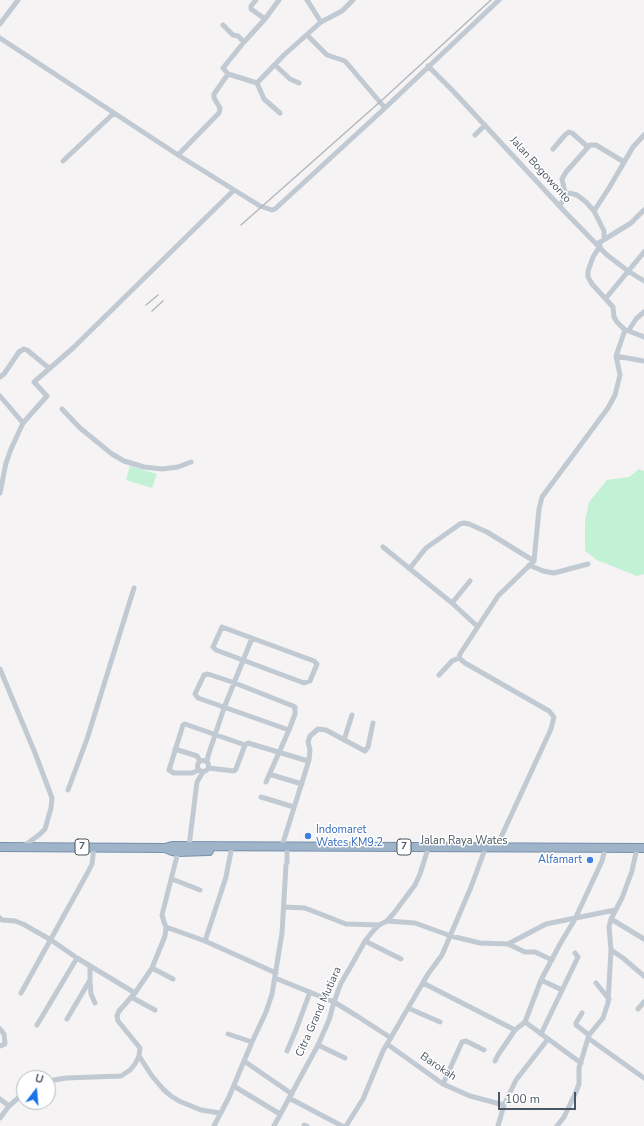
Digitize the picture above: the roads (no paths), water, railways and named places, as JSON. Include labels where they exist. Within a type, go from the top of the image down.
[{"type":"highway","name":"Jalan Raya Wates","points":[[0,847],[165,848],[172,846],[189,846],[427,852],[604,853],[640,851]]},
{"type":"highway","name":"Jalan Raya Wates","points":[[165,848],[178,852],[284,849],[496,848],[640,851]]},
{"type":"street","points":[[0,24],[18,0]]},
{"type":"street","points":[[256,0],[251,6],[251,9],[265,19]]},
{"type":"street","points":[[257,82],[228,74],[223,68],[265,19],[279,0]]},
{"type":"street","points":[[307,0],[321,22]]},
{"type":"street","points":[[257,82],[284,55],[321,22],[342,11],[353,0]]},
{"type":"street","points":[[0,38],[232,191],[260,206],[272,210],[275,209],[386,108],[428,66],[499,0]]},
{"type":"street","points":[[223,25],[233,35],[238,36],[244,42]]},
{"type":"street","points":[[307,35],[327,55],[345,61],[386,108]]},
{"type":"street","points":[[275,65],[290,78],[299,83]]},
{"type":"street","name":"Jalan Bogowonto","points":[[428,66],[565,212],[614,261],[644,281]]},
{"type":"street","points":[[178,155],[219,113],[220,109],[214,98],[214,94],[228,74]]},
{"type":"street","points":[[257,82],[264,99],[280,113]]},
{"type":"street","points":[[63,161],[114,113]]},
{"type":"street","points":[[475,135],[485,125]]},
{"type":"street","points":[[553,149],[569,132],[588,147]]},
{"type":"street","points":[[594,212],[633,147],[643,138]]},
{"type":"street","points":[[566,196],[562,179],[566,172],[591,144],[596,145],[624,162]]},
{"type":"street","points":[[0,493],[6,463],[23,423],[47,396],[34,382],[73,348],[232,191]]},
{"type":"street","points":[[560,205],[566,196],[570,194],[577,195],[586,202],[594,212],[604,231],[604,240]]},
{"type":"street","points":[[644,210],[631,223],[598,245],[588,271],[588,277],[592,284],[613,307],[614,316],[617,322],[627,330],[644,337]]},
{"type":"street","points":[[606,298],[644,252]]},
{"type":"street","points":[[459,658],[461,650],[498,596],[532,563],[542,497],[608,408],[615,395],[620,375],[616,356],[627,330],[636,318],[644,312]]},
{"type":"street","points":[[0,377],[4,374],[18,352],[24,349],[49,368]]},
{"type":"street","points":[[616,356],[644,361]]},
{"type":"street","points":[[0,396],[23,423]]},
{"type":"street","points":[[62,409],[80,428],[112,454],[124,461],[144,467],[162,469],[178,467],[191,462]]},
{"type":"street","points":[[410,568],[426,548],[460,524],[464,523],[487,532],[543,570],[554,573],[588,564]]},
{"type":"street","points":[[383,546],[452,603],[477,626]]},
{"type":"street","points":[[452,603],[470,581]]},
{"type":"street","points":[[68,790],[87,739],[134,588]]},
{"type":"street","points":[[222,627],[252,638],[314,661],[317,664],[310,681],[304,683],[216,650],[213,647],[222,627]]},
{"type":"street","points":[[208,768],[209,765],[207,762],[215,734],[252,638]]},
{"type":"street","points":[[439,675],[452,661],[459,658]]},
{"type":"street","points":[[459,658],[465,663],[550,711],[554,717],[551,729],[496,848]]},
{"type":"street","points":[[0,668],[52,798],[51,808],[45,829],[22,848]]},
{"type":"street","points":[[266,782],[289,730],[295,712],[293,706],[235,683],[205,674],[195,694],[198,698],[289,730]]},
{"type":"street","points":[[344,740],[352,715]]},
{"type":"street","points":[[214,1126],[229,1097],[266,1012],[276,975],[284,907],[286,864],[284,849],[294,807],[308,761],[310,750],[308,739],[315,731],[322,729],[365,751],[368,747],[373,723]]},
{"type":"street","points":[[245,744],[234,771],[208,768],[206,771],[192,773],[174,774],[169,771],[175,749],[185,724],[245,744],[248,743],[308,761]]},
{"type":"street","points":[[175,749],[197,756],[200,761],[198,765],[201,771],[197,782],[189,846]]},
{"type":"street","points":[[200,761],[204,760],[207,762]]},
{"type":"street","points":[[272,775],[302,784]]},
{"type":"street","points":[[262,798],[294,807]]},
{"type":"street","points":[[21,993],[92,864],[94,847]]},
{"type":"street","points":[[205,941],[226,877],[231,851]]},
{"type":"street","points":[[558,1126],[564,1117],[579,1084],[579,1068],[589,1037],[603,1018],[609,999],[611,950],[609,927],[640,851]]},
{"type":"street","points":[[178,852],[162,914],[166,927],[165,936],[152,968],[133,995],[119,1011],[117,1018],[140,1048],[140,1056],[152,1076],[163,1089],[178,1101],[201,1110],[220,1113]]},
{"type":"street","name":"Citra Grand Mutiara","points":[[274,1126],[318,1045],[329,1020],[341,984],[366,941],[379,924],[386,921],[415,885],[427,852]]},
{"type":"street","points":[[346,1126],[363,1099],[387,1044],[423,983],[442,955],[471,888],[484,852]]},
{"type":"street","points":[[495,1061],[498,1054],[515,1030],[525,1022],[541,980],[575,919],[604,853]]},
{"type":"street","points":[[172,879],[200,890]]},
{"type":"street","points":[[284,907],[305,908],[346,924],[379,924]]},
{"type":"street","points":[[508,944],[546,924],[615,910]]},
{"type":"street","points":[[611,919],[644,939]]},
{"type":"street","points":[[1,921],[15,921],[23,924],[51,940],[156,1010]]},
{"type":"street","points":[[386,921],[415,923],[451,936],[480,943],[508,944],[525,952],[535,952],[552,960]]},
{"type":"street","points":[[166,927],[205,941],[310,992],[334,1002],[391,1038]]},
{"type":"street","points":[[366,941],[401,959]]},
{"type":"street","points":[[611,950],[644,976]]},
{"type":"street","points":[[541,1034],[578,957],[576,953]]},
{"type":"street","points":[[37,1025],[77,958]]},
{"type":"street","points":[[90,966],[91,994],[95,1003]]},
{"type":"street","points":[[152,968],[173,979]]},
{"type":"street","points":[[67,1019],[90,980]]},
{"type":"street","points":[[541,980],[562,990]]},
{"type":"street","points":[[423,983],[515,1030]]},
{"type":"street","points":[[596,983],[609,999]]},
{"type":"street","points":[[287,1052],[310,992]]},
{"type":"street","points":[[638,1009],[644,1002]]},
{"type":"street","points":[[408,1008],[440,1022]]},
{"type":"street","points":[[582,1013],[576,1023],[576,1026],[644,1078]]},
{"type":"street","points":[[525,1022],[581,1063]]},
{"type":"street","points":[[0,1029],[4,1034],[5,1044],[0,1046]]},
{"type":"street","points":[[228,1034],[252,1042]]},
{"type":"street","points":[[498,1126],[504,1105],[516,1080],[548,1039]]},
{"type":"street","points":[[443,1084],[462,1042],[466,1041],[484,1050]]},
{"type":"street","name":"Barokah","points":[[387,1044],[443,1084],[470,1096],[504,1105]]},
{"type":"street","points":[[318,1045],[345,1058]]},
{"type":"street","points":[[56,1080],[121,1076],[130,1070],[140,1056]]},
{"type":"street","points":[[244,1061],[290,1096],[342,1126]]},
{"type":"street","points":[[237,1088],[280,1114]]},
{"type":"street","points":[[0,1099],[9,1106]]},
{"type":"street","points":[[0,1118],[9,1106],[16,1100]]},
{"type":"railway","points":[[241,225],[381,101],[491,0]]},
{"type":"railway","points":[[146,305],[158,295]]},
{"type":"railway","points":[[152,311],[163,301]]},
{"type":"place","name":"Indomaret Wates KM9.2","points":[[308,836]]},
{"type":"place","name":"Alfamart","points":[[590,860]]}]
